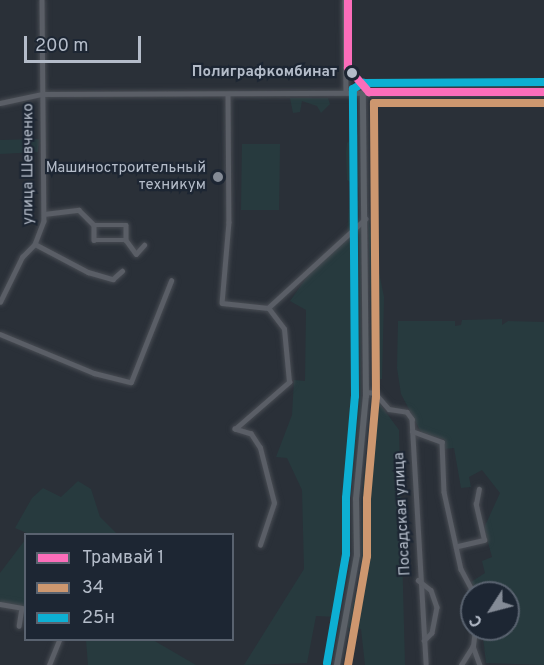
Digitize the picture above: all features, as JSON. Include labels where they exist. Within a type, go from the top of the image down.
[{"type":"main road","name":"улица Шевченко","points":[[363,93],[544,92]]},
{"type":"main road","points":[[337,665],[357,555],[356,500],[367,392],[363,93]]},
{"type":"street","points":[[42,0],[42,94]]},
{"type":"street","points":[[345,0],[346,92]]},
{"type":"street","name":"улица Шевченко","points":[[0,103],[42,94],[363,93]]},
{"type":"street","name":"улица Шевченко","points":[[42,94],[44,214],[36,244],[88,272],[113,279],[122,271]]},
{"type":"street","points":[[228,94],[230,222],[220,290],[222,303],[268,308],[284,329],[289,382],[235,429],[251,434],[260,448],[274,503],[260,545]]},
{"type":"street","points":[[44,214],[79,210],[94,225],[94,240],[126,240]]},
{"type":"street","points":[[268,308],[364,219]]},
{"type":"street","points":[[94,225],[126,225],[126,240],[136,254],[144,246]]},
{"type":"street","points":[[0,303],[22,257],[36,244]]},
{"type":"street","points":[[0,334],[94,373],[131,382],[137,375],[171,281]]},
{"type":"street","name":"Посадская улица","points":[[367,392],[375,393],[389,409],[407,411],[412,431],[418,580],[426,664]]},
{"type":"street","points":[[412,431],[442,442],[444,492],[458,546],[461,569],[468,581]]},
{"type":"street","points":[[458,546],[484,540],[476,504],[479,489]]},
{"type":"street","points":[[418,580],[430,590],[438,607],[432,633],[424,641]]},
{"type":"street","points":[[0,604],[22,608],[19,626]]},
{"type":"street","points":[[49,665],[58,641]]},
{"type":"street","points":[[461,665],[473,646],[474,641]]},
{"type":"street","points":[[473,646],[480,665]]},
{"type":"green space","points":[[290,98],[328,98],[330,104],[321,113],[317,106],[302,101],[300,112],[293,113]]},
{"type":"green space","points":[[357,134],[359,188],[347,180],[346,153],[347,143]]},
{"type":"green space","points":[[39,139],[38,152],[0,154],[0,140]]},
{"type":"green space","points":[[242,144],[280,144],[279,210],[241,210]]},
{"type":"green space","points":[[350,194],[359,201],[357,222],[347,233]]},
{"type":"green space","points":[[368,218],[384,297],[382,379],[373,379]]},
{"type":"green space","points":[[361,227],[361,406],[348,512],[348,567],[337,617],[316,616],[307,663],[244,665],[304,569],[302,490],[287,458],[276,457],[292,415],[294,380],[305,381],[306,310],[290,301],[316,264]]},
{"type":"green space","points":[[502,319],[502,325],[508,321],[544,322],[544,665],[486,663],[483,641],[520,641],[520,581],[473,581],[485,573],[482,561],[492,557],[484,528],[500,493],[482,470],[469,477],[471,487],[461,488],[454,448],[444,449],[444,439],[422,434],[401,394],[397,368],[398,321],[455,321],[455,326],[461,325],[462,320]]},
{"type":"green space","points":[[373,402],[380,404],[399,430],[405,665],[365,665],[361,629],[345,627],[361,577],[363,485]]},
{"type":"green space","points":[[78,481],[91,489],[100,517],[116,533],[27,533],[15,528],[32,498],[43,488],[61,497]]},
{"type":"green space","points":[[24,541],[24,609],[0,606],[0,573]]},
{"type":"green space","points":[[86,641],[155,641],[196,665],[88,665]]},
{"type":"tram line","name":"1","points":[[348,0],[348,68],[369,92],[544,92]]},
{"type":"transit line","name":"25н","points":[[327,663],[346,554],[346,498],[355,396],[353,89],[363,83],[544,82]]},
{"type":"transit line","name":"34","points":[[348,665],[367,556],[367,499],[376,397],[374,103],[544,103]]},
{"type":"place","name":"Полиграфкомбинат","points":[[352,73]]},
{"type":"place","name":"Машиностроительный техникум","points":[[218,177]]}]
